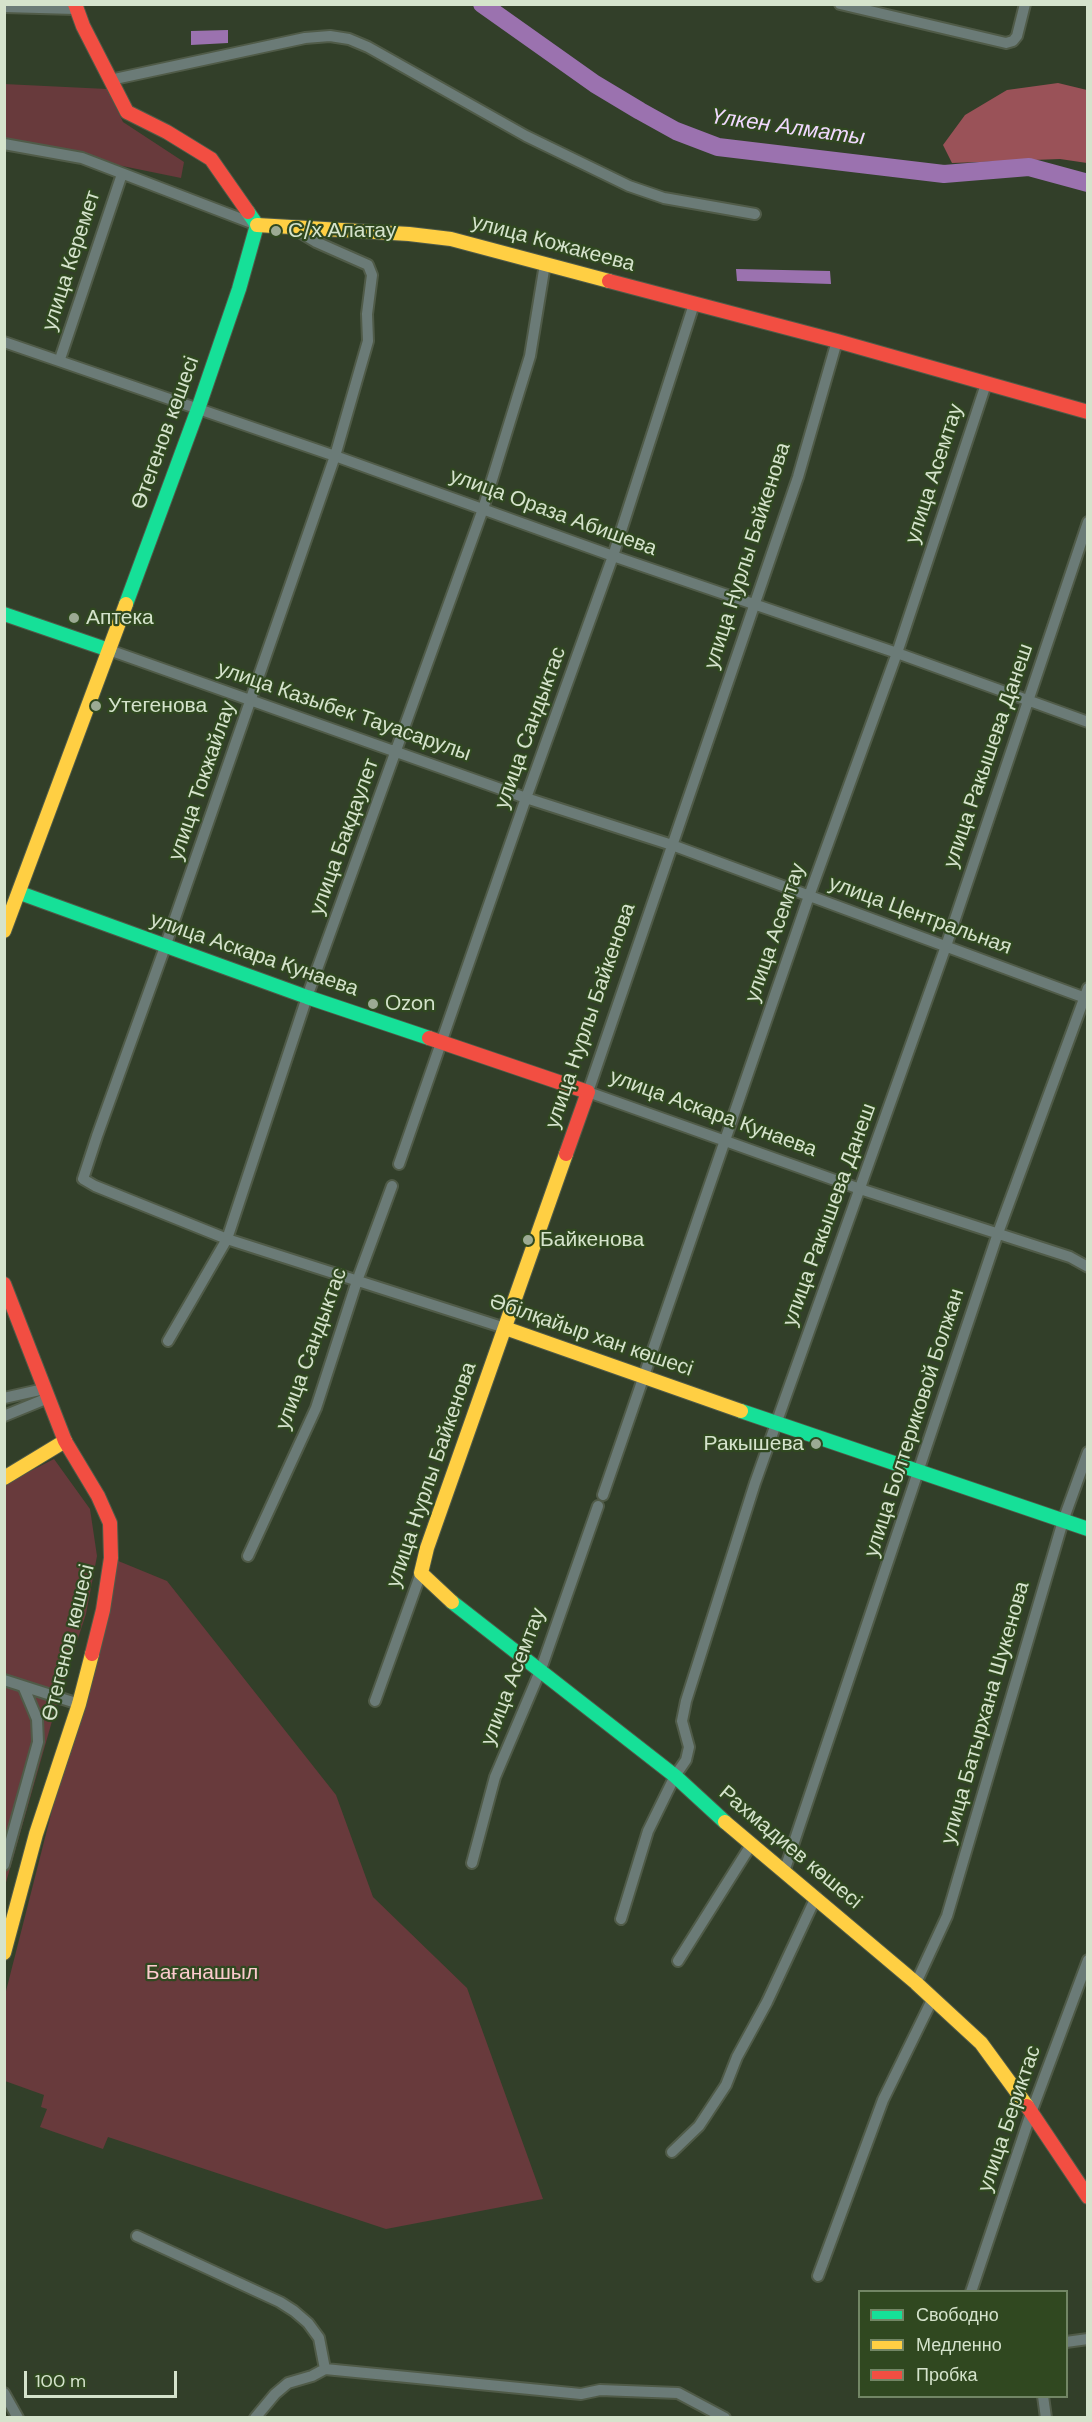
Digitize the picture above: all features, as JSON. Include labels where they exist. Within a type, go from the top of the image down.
[{"type":"street","points":[[840,4],[1006,43],[1013,41],[1017,36],[1025,4]]},
{"type":"street","points":[[4,8],[75,7],[127,112],[167,132],[210,159],[256,225]]},
{"type":"street","points":[[110,80],[305,38],[330,36],[349,39],[368,47],[526,136],[629,186],[664,198],[755,214]]},
{"type":"street","name":"улица Кожакеева","points":[[4,144],[82,158],[256,225],[409,234],[451,239],[837,341],[1088,412]]},
{"type":"street","name":"улица Керемет","points":[[60,359],[122,174]]},
{"type":"street","name":"Өтегенов көшесі","points":[[4,931],[198,409],[239,289],[256,225]]},
{"type":"street","name":"улица Токжайлау","points":[[83,1179],[335,456],[368,341],[367,314],[372,275],[368,265],[316,242],[292,228]]},
{"type":"street","name":"улица Бакдаулет","points":[[168,1341],[227,1239],[307,997],[483,509],[530,356],[545,264]]},
{"type":"street","name":"улица Сандыктас","points":[[399,1164],[443,1043],[526,798],[614,556],[694,304]]},
{"type":"street","name":"улица Нурлы Байкенова","points":[[375,1701],[588,1092],[755,604],[798,477],[837,341]]},
{"type":"street","name":"улица Ораза Абишева","points":[[4,342],[60,359],[1088,722]]},
{"type":"street","name":"улица Асемтау","points":[[603,1495],[809,896],[897,653],[986,384]]},
{"type":"street","name":"улица Ракышева Данеш","points":[[621,1919],[648,1832],[675,1776],[686,1760],[689,1747],[682,1721],[686,1701],[775,1423],[946,946],[1088,522]]},
{"type":"street","name":"улица Казыбек Тауасарулы","points":[[4,614],[526,798],[672,844]]},
{"type":"street","name":"улица Центральная","points":[[672,844],[946,946],[1086,995]]},
{"type":"street","name":"улица Аскара Кунаева","points":[[20,893],[165,947],[588,1092],[860,1189],[1070,1257],[1088,1267]]},
{"type":"street","name":"улица Болтериковой Болжан","points":[[784,1872],[998,1233],[1086,995]]},
{"type":"street","name":"Әбілқайыр хан көшесі","points":[[83,1179],[95,1186],[227,1239],[505,1328],[775,1423],[1088,1529]]},
{"type":"street","name":"улица Сандыктас","points":[[248,1556],[316,1408],[357,1281],[392,1186]]},
{"type":"street","name":"Өтегенов көшесі","points":[[4,1284],[65,1441],[98,1496],[110,1523],[111,1558],[103,1610],[79,1704],[36,1834],[4,1953]]},
{"type":"street","points":[[4,1398],[46,1394]]},
{"type":"street","points":[[4,1416],[46,1394]]},
{"type":"street","points":[[4,1478],[65,1441]]},
{"type":"street","name":"улица Батырхана Шукенова","points":[[916,1983],[947,1916],[1063,1521],[1088,1452]]},
{"type":"street","name":"улица Асемтау","points":[[472,1863],[495,1777],[541,1669],[598,1506]]},
{"type":"street","name":"Рахмадиев көшесі","points":[[421,1573],[439,1591],[675,1776],[751,1845],[933,1998],[981,2043],[1008,2077],[1088,2197]]},
{"type":"street","points":[[4,1680],[79,1704]]},
{"type":"street","points":[[4,1865],[38,1742],[37,1719],[24,1688]]},
{"type":"street","points":[[678,1961],[751,1845]]},
{"type":"street","points":[[672,2152],[699,2126],[726,2085],[737,2057],[767,2002],[816,1898]]},
{"type":"street","name":"улица Бериктас","points":[[972,2290],[1031,2113],[1088,1960]]},
{"type":"street","points":[[818,2276],[883,2100],[933,1998]]},
{"type":"street","points":[[136,2236],[287,2307],[308,2323],[319,2338],[325,2369]]},
{"type":"street","points":[[1068,2342],[1088,2339]]},
{"type":"street","points":[[255,2418],[275,2394],[288,2383],[312,2376],[325,2369],[580,2394],[600,2390],[678,2393],[725,2418]]},
{"type":"street","points":[[4,2392],[18,2418]]},
{"type":"street","points":[[1043,2398],[1046,2418]]},
{"type":"green space","points":[[4,84],[107,89],[123,122],[184,162],[181,178],[5,142]]},
{"type":"green space","points":[[54,1459],[90,1509],[97,1556],[86,1614],[60,1693],[5,1886],[5,1484]]},
{"type":"green space","name":"Бағанашыл","points":[[111,1558],[167,1581],[336,1795],[373,1897],[467,1988],[543,2199],[386,2229],[108,2137],[103,2149],[40,2127],[47,2109],[41,2107],[44,2095],[5,2081],[5,1995],[79,1704]]},
{"type":"shaded area","points":[[228,30],[228,43],[191,45],[191,31]]},
{"type":"shaded area","points":[[1058,83],[1087,90],[1087,163],[1060,159],[952,163],[943,145],[965,115],[1007,90]]},
{"type":"shaded area","points":[[736,269],[830,271],[831,284],[737,281]]},
{"type":"waterway","name":"Үлкен Алматы","points":[[482,4],[595,84],[676,131],[718,147],[944,174],[1029,167],[1088,183]]},
{"type":"traffic: fast","points":[[126,604],[198,409],[239,289],[257,225],[248,212]]},
{"type":"traffic: fast","points":[[4,614],[109,650]]},
{"type":"traffic: fast","points":[[20,893],[307,997],[429,1038]]},
{"type":"traffic: fast","points":[[741,1411],[1088,1529]]},
{"type":"traffic: fast","points":[[452,1602],[675,1776],[725,1822]]},
{"type":"traffic: slow","points":[[257,225],[409,234],[451,239],[609,281]]},
{"type":"traffic: slow","points":[[4,931],[126,604]]},
{"type":"traffic: slow","points":[[452,1602],[421,1573],[427,1548],[566,1154]]},
{"type":"traffic: slow","points":[[505,1328],[741,1411]]},
{"type":"traffic: slow","points":[[4,1478],[65,1441]]},
{"type":"traffic: slow","points":[[4,1953],[36,1834],[79,1704],[92,1654]]},
{"type":"traffic: slow","points":[[725,1822],[916,1983],[981,2043],[1027,2106]]},
{"type":"traffic: jam","points":[[75,4],[83,26],[127,112],[167,132],[211,159],[248,212]]},
{"type":"traffic: jam","points":[[609,281],[837,341],[1088,412]]},
{"type":"traffic: jam","points":[[429,1038],[588,1092],[566,1154]]},
{"type":"traffic: jam","points":[[4,1284],[65,1441],[98,1496],[110,1523],[111,1558],[103,1610],[92,1654]]},
{"type":"traffic: jam","points":[[1027,2106],[1088,2197]]},
{"type":"place","name":"С/х Алатау","points":[[276,231]]},
{"type":"place","name":"Аптека","points":[[74,618]]},
{"type":"place","name":"Утегенова","points":[[96,706]]},
{"type":"place","name":"Ozon","points":[[373,1004]]},
{"type":"place","name":"Байкенова","points":[[528,1240]]},
{"type":"place","name":"Ракышева","points":[[816,1444]]}]
